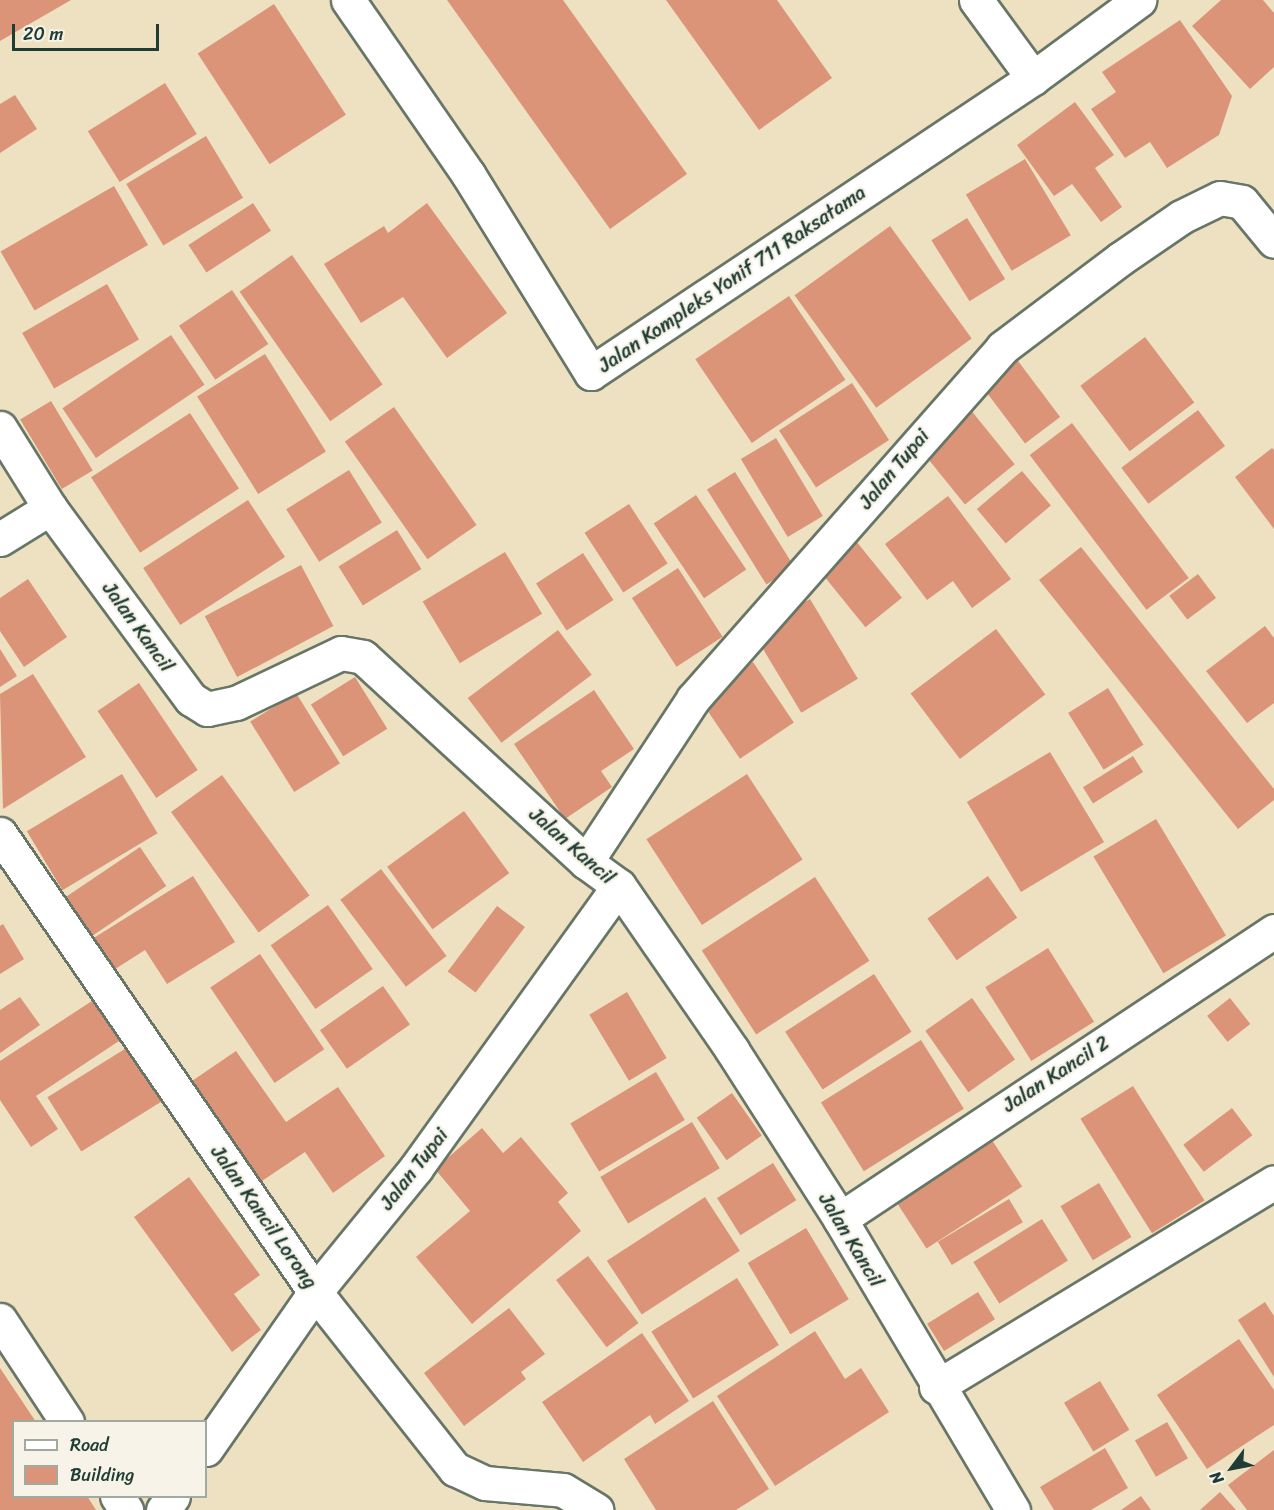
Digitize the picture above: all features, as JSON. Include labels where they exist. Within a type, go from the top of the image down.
[{"type":"street","name":"Jalan Kompleks Yonif 711 Raksatama","points":[[348,0],[468,174],[591,374],[1034,78],[1139,0]]},
{"type":"street","points":[[976,0],[1034,78]]},
{"type":"street","name":"Jalan Tupai","points":[[586,862],[693,699],[1002,348],[1120,258],[1181,218],[1220,198],[1242,202],[1274,241]]},
{"type":"street","name":"Jalan Kancil","points":[[0,428],[50,508],[191,699],[207,708],[236,703],[341,653],[363,657],[586,862],[619,886],[732,1050],[840,1219],[936,1387],[1013,1510]]},
{"type":"street","points":[[0,539],[50,508]]},
{"type":"street","name":"Jalan Kancil Lorong","points":[[0,834],[315,1292],[454,1469],[485,1483],[563,1490],[596,1510]]},
{"type":"street","name":"Jalan Tupai","points":[[207,1448],[315,1292],[416,1168],[619,886]]},
{"type":"street","name":"Jalan Kancil 2","points":[[840,1219],[1274,931]]},
{"type":"street","points":[[936,1387],[1274,1182]]},
{"type":"street","points":[[0,1320],[67,1420]]},
{"type":"street","points":[[163,1510],[172,1498]]},
{"type":"building","points":[[0,0],[71,0],[0,41]]},
{"type":"building","points":[[447,0],[563,0],[687,174],[610,229]]},
{"type":"building","points":[[666,0],[777,0],[832,78],[759,130]]},
{"type":"building","points":[[1221,0],[1263,0],[1274,13],[1274,67],[1250,89],[1192,26]]},
{"type":"building","points":[[274,4],[346,115],[270,164],[198,54]]},
{"type":"building","points":[[1180,20],[1232,96],[1219,135],[1167,168],[1150,142],[1125,158],[1091,109],[1116,92],[1102,72]]},
{"type":"building","points":[[165,83],[197,134],[120,182],[88,131]]},
{"type":"building","points":[[15,95],[37,129],[0,153],[0,104]]},
{"type":"building","points":[[1075,102],[1114,155],[1095,168],[1122,207],[1101,222],[1072,184],[1054,196],[1017,145]]},
{"type":"building","points":[[206,136],[243,198],[163,246],[126,184]]},
{"type":"building","points":[[1025,159],[1071,235],[1012,271],[966,195]]},
{"type":"building","points":[[114,186],[148,245],[35,310],[1,252]]},
{"type":"building","points":[[253,203],[271,231],[206,273],[188,245]]},
{"type":"building","points":[[427,203],[507,313],[447,358],[403,297],[361,323],[324,264],[384,226],[388,233]]},
{"type":"building","points":[[967,218],[1005,279],[970,301],[931,240]]},
{"type":"building","points":[[890,226],[972,338],[876,408],[795,295]]},
{"type":"building","points":[[292,255],[383,384],[330,421],[240,292]]},
{"type":"building","points":[[107,284],[139,339],[54,388],[22,333]]},
{"type":"building","points":[[232,290],[268,344],[215,380],[179,326]]},
{"type":"building","points":[[789,296],[845,380],[752,443],[695,359]]},
{"type":"building","points":[[171,335],[205,385],[96,458],[62,408]]},
{"type":"building","points":[[1145,337],[1194,402],[1130,451],[1080,386]]},
{"type":"building","points":[[265,354],[326,452],[258,494],[197,396]]},
{"type":"building","points":[[1015,357],[1060,417],[1025,443],[980,383]]},
{"type":"building","points":[[852,383],[889,440],[816,487],[779,430]]},
{"type":"building","points":[[51,401],[93,470],[62,489],[20,420]]},
{"type":"building","points":[[394,407],[477,525],[427,559],[345,441]]},
{"type":"building","points":[[970,409],[1015,464],[965,504],[920,449]]},
{"type":"building","points":[[1198,410],[1225,446],[1148,504],[1121,468]]},
{"type":"building","points":[[190,413],[239,488],[140,553],[91,477]]},
{"type":"building","points":[[1072,423],[1189,578],[1146,610],[1030,455]]},
{"type":"building","points":[[776,438],[823,516],[788,537],[741,459]]},
{"type":"building","points":[[1272,448],[1274,450],[1274,529],[1235,477]]},
{"type":"building","points":[[349,470],[382,523],[319,562],[286,509]]},
{"type":"building","points":[[1022,471],[1051,505],[1006,543],[977,509]]},
{"type":"building","points":[[735,472],[794,567],[766,584],[707,489]]},
{"type":"building","points":[[696,495],[746,570],[704,598],[654,524]]},
{"type":"building","points":[[948,496],[1011,579],[972,608],[953,581],[927,600],[885,544]]},
{"type":"building","points":[[248,500],[285,557],[180,625],[143,568]]},
{"type":"building","points":[[629,504],[668,564],[623,592],[585,533]]},
{"type":"building","points":[[397,530],[421,569],[363,606],[338,567]]},
{"type":"building","points":[[856,541],[902,598],[865,627],[819,571]]},
{"type":"building","points":[[1081,547],[1274,789],[1274,800],[1238,829],[1039,580]]},
{"type":"building","points":[[505,552],[542,614],[460,663],[423,601]]},
{"type":"building","points":[[583,553],[613,600],[567,630],[536,583]]},
{"type":"building","points":[[301,565],[333,626],[237,677],[205,616]]},
{"type":"building","points":[[678,568],[723,637],[677,667],[632,598]]},
{"type":"building","points":[[1198,574],[1216,598],[1187,620],[1169,596]]},
{"type":"building","points":[[28,579],[67,637],[24,667],[0,631],[0,598]]},
{"type":"building","points":[[810,599],[858,679],[801,713],[753,633]]},
{"type":"building","points":[[1265,626],[1274,638],[1274,703],[1247,723],[1206,671]]},
{"type":"building","points":[[996,629],[1045,694],[960,759],[911,693]]},
{"type":"building","points":[[558,630],[592,675],[501,743],[468,698]]},
{"type":"building","points":[[0,649],[17,676],[0,687]]},
{"type":"building","points":[[753,662],[794,723],[740,759],[699,698]]},
{"type":"building","points":[[33,674],[86,757],[3,809],[0,694]]},
{"type":"building","points":[[355,677],[387,729],[343,756],[311,705]]},
{"type":"building","points":[[139,683],[198,770],[156,798],[98,711]]},
{"type":"building","points":[[1108,688],[1144,745],[1104,770],[1068,713]]},
{"type":"building","points":[[594,690],[634,749],[601,771],[612,787],[565,819],[514,744]]},
{"type":"building","points":[[296,693],[340,763],[294,792],[250,722]]},
{"type":"building","points":[[1050,752],[1104,842],[1021,892],[967,802]]},
{"type":"building","points":[[1133,756],[1143,772],[1093,803],[1083,787]]},
{"type":"building","points":[[122,774],[158,833],[62,890],[27,831]]},
{"type":"building","points":[[747,774],[803,860],[702,925],[646,839]]},
{"type":"building","points":[[222,775],[310,896],[259,933],[171,812]]},
{"type":"building","points":[[464,811],[509,873],[432,929],[387,867]]},
{"type":"building","points":[[1156,819],[1226,936],[1163,973],[1093,857]]},
{"type":"building","points":[[140,847],[166,886],[92,936],[65,897]]},
{"type":"building","points":[[381,869],[447,956],[406,987],[340,900]]},
{"type":"building","points":[[193,876],[235,942],[167,984],[145,950],[112,971],[92,939]]},
{"type":"building","points":[[988,876],[1017,918],[957,960],[927,918]]},
{"type":"building","points":[[815,877],[869,961],[756,1034],[702,951]]},
{"type":"building","points":[[328,905],[373,969],[315,1009],[271,945]]},
{"type":"building","points":[[497,906],[525,927],[476,993],[448,971]]},
{"type":"building","points":[[3,924],[24,959],[0,974],[0,926]]},
{"type":"building","points":[[1048,948],[1094,1022],[1031,1061],[985,987]]},
{"type":"building","points":[[260,954],[324,1049],[275,1083],[210,988]]},
{"type":"building","points":[[874,974],[912,1032],[823,1090],[785,1032]]},
{"type":"building","points":[[383,986],[410,1025],[347,1069],[320,1030]]},
{"type":"building","points":[[627,992],[667,1058],[629,1081],[589,1015]]},
{"type":"building","points":[[20,997],[40,1025],[0,1053],[0,1010]]},
{"type":"building","points":[[972,998],[1015,1059],[968,1092],[925,1031]]},
{"type":"building","points":[[1230,998],[1250,1024],[1227,1042],[1207,1016]]},
{"type":"building","points":[[95,999],[122,1039],[36,1096],[58,1129],[31,1147],[0,1100],[0,1061]]},
{"type":"building","points":[[921,1040],[964,1109],[864,1171],[821,1103]]},
{"type":"building","points":[[128,1047],[162,1101],[81,1152],[47,1097]]},
{"type":"building","points":[[236,1051],[286,1122],[338,1087],[385,1156],[333,1193],[305,1152],[259,1183],[189,1083]]},
{"type":"building","points":[[656,1072],[685,1120],[599,1172],[570,1124]]},
{"type":"building","points":[[1133,1086],[1205,1200],[1152,1233],[1080,1119]]},
{"type":"building","points":[[732,1093],[762,1136],[727,1160],[697,1118]]},
{"type":"building","points":[[1232,1108],[1252,1135],[1204,1172],[1183,1145]]},
{"type":"building","points":[[692,1122],[720,1168],[628,1223],[600,1177]]},
{"type":"building","points":[[482,1128],[503,1153],[521,1137],[568,1193],[558,1202],[581,1231],[472,1324],[416,1257],[470,1211],[435,1169]]},
{"type":"building","points":[[990,1137],[1022,1186],[927,1249],[894,1199]]},
{"type":"building","points":[[773,1163],[796,1200],[740,1235],[717,1198]]},
{"type":"building","points":[[189,1177],[260,1275],[234,1294],[261,1330],[232,1352],[134,1217]]},
{"type":"building","points":[[1099,1183],[1131,1237],[1093,1260],[1060,1206]]},
{"type":"building","points":[[705,1197],[740,1251],[642,1314],[607,1261]]},
{"type":"building","points":[[1009,1199],[1023,1222],[952,1265],[938,1242]]},
{"type":"building","points":[[1042,1219],[1068,1261],[999,1303],[973,1262]]},
{"type":"building","points":[[806,1228],[849,1299],[790,1334],[748,1263]]},
{"type":"building","points":[[588,1256],[639,1323],[607,1347],[556,1280]]},
{"type":"building","points":[[737,1278],[779,1345],[693,1399],[651,1332]]},
{"type":"building","points":[[978,1292],[995,1319],[944,1351],[927,1324]]},
{"type":"building","points":[[1265,1302],[1274,1316],[1274,1377],[1238,1320]]},
{"type":"building","points":[[509,1308],[545,1354],[521,1372],[526,1379],[464,1426],[424,1373]]},
{"type":"building","points":[[815,1331],[845,1379],[861,1368],[889,1412],[775,1486],[717,1396]]},
{"type":"building","points":[[642,1333],[689,1401],[655,1424],[650,1415],[583,1462],[542,1402]]},
{"type":"building","points":[[1239,1339],[1274,1390],[1274,1425],[1207,1469],[1157,1395]]},
{"type":"building","points":[[0,1368],[35,1420],[12,1420],[12,1498],[88,1498],[96,1510],[0,1510]]},
{"type":"building","points":[[1100,1381],[1129,1430],[1093,1451],[1064,1403]]},
{"type":"building","points":[[713,1401],[769,1489],[736,1510],[656,1510],[624,1459]]},
{"type":"building","points":[[1167,1422],[1188,1458],[1156,1477],[1135,1440]]},
{"type":"building","points":[[1105,1448],[1128,1488],[1091,1510],[1054,1510],[1040,1487]]},
{"type":"building","points":[[1274,1450],[1274,1510],[1247,1510],[1228,1485]]},
{"type":"building","points":[[1220,1492],[1236,1510],[1200,1510]]},
{"type":"building","points":[[1141,1496],[1151,1510],[1121,1510]]}]
